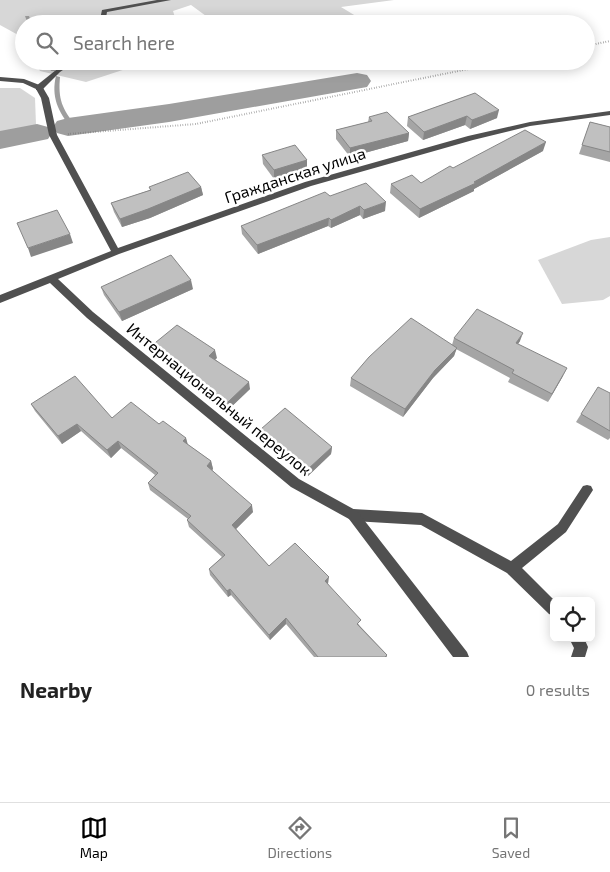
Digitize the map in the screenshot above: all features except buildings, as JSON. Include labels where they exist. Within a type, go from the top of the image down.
[{"type":"street","points":[[103,15],[104,11],[168,0]]},
{"type":"street","points":[[39,88],[60,70]]},
{"type":"street","points":[[0,79],[24,81],[39,88],[45,98],[52,135],[116,252]]},
{"type":"street","name":"Гражданская улица","points":[[0,300],[116,252],[308,184],[471,138],[530,124],[610,113]]},
{"type":"street","name":"Интернациональный переулок","points":[[51,278],[90,315],[295,483],[353,516],[462,657]]},
{"type":"street","points":[[512,568],[562,528],[587,490]]},
{"type":"street","points":[[353,516],[422,518],[512,568],[550,605]]},
{"type":"street","points":[[578,642],[581,647],[578,657]]},
{"type":"path","points":[[595,44],[610,41]]},
{"type":"path","points":[[52,135],[196,124],[463,70]]},
{"type":"shaded area","points":[[0,0],[394,0],[341,7],[354,15],[205,15],[191,5],[173,11],[174,15],[15,15],[15,33],[0,25]]},
{"type":"shaded area","points":[[39,70],[123,70],[86,82]]},
{"type":"shaded area","points":[[0,88],[20,88],[35,98],[36,125],[0,133]]},
{"type":"shaded area","points":[[610,237],[610,296],[603,300],[562,304],[538,260],[591,240]]},
{"type":"waterway","points":[[58,77],[57,98],[61,109],[73,126]]},
{"type":"waterway","points":[[68,127],[169,113],[357,81]]},
{"type":"waterway","points":[[0,140],[37,133]]}]
